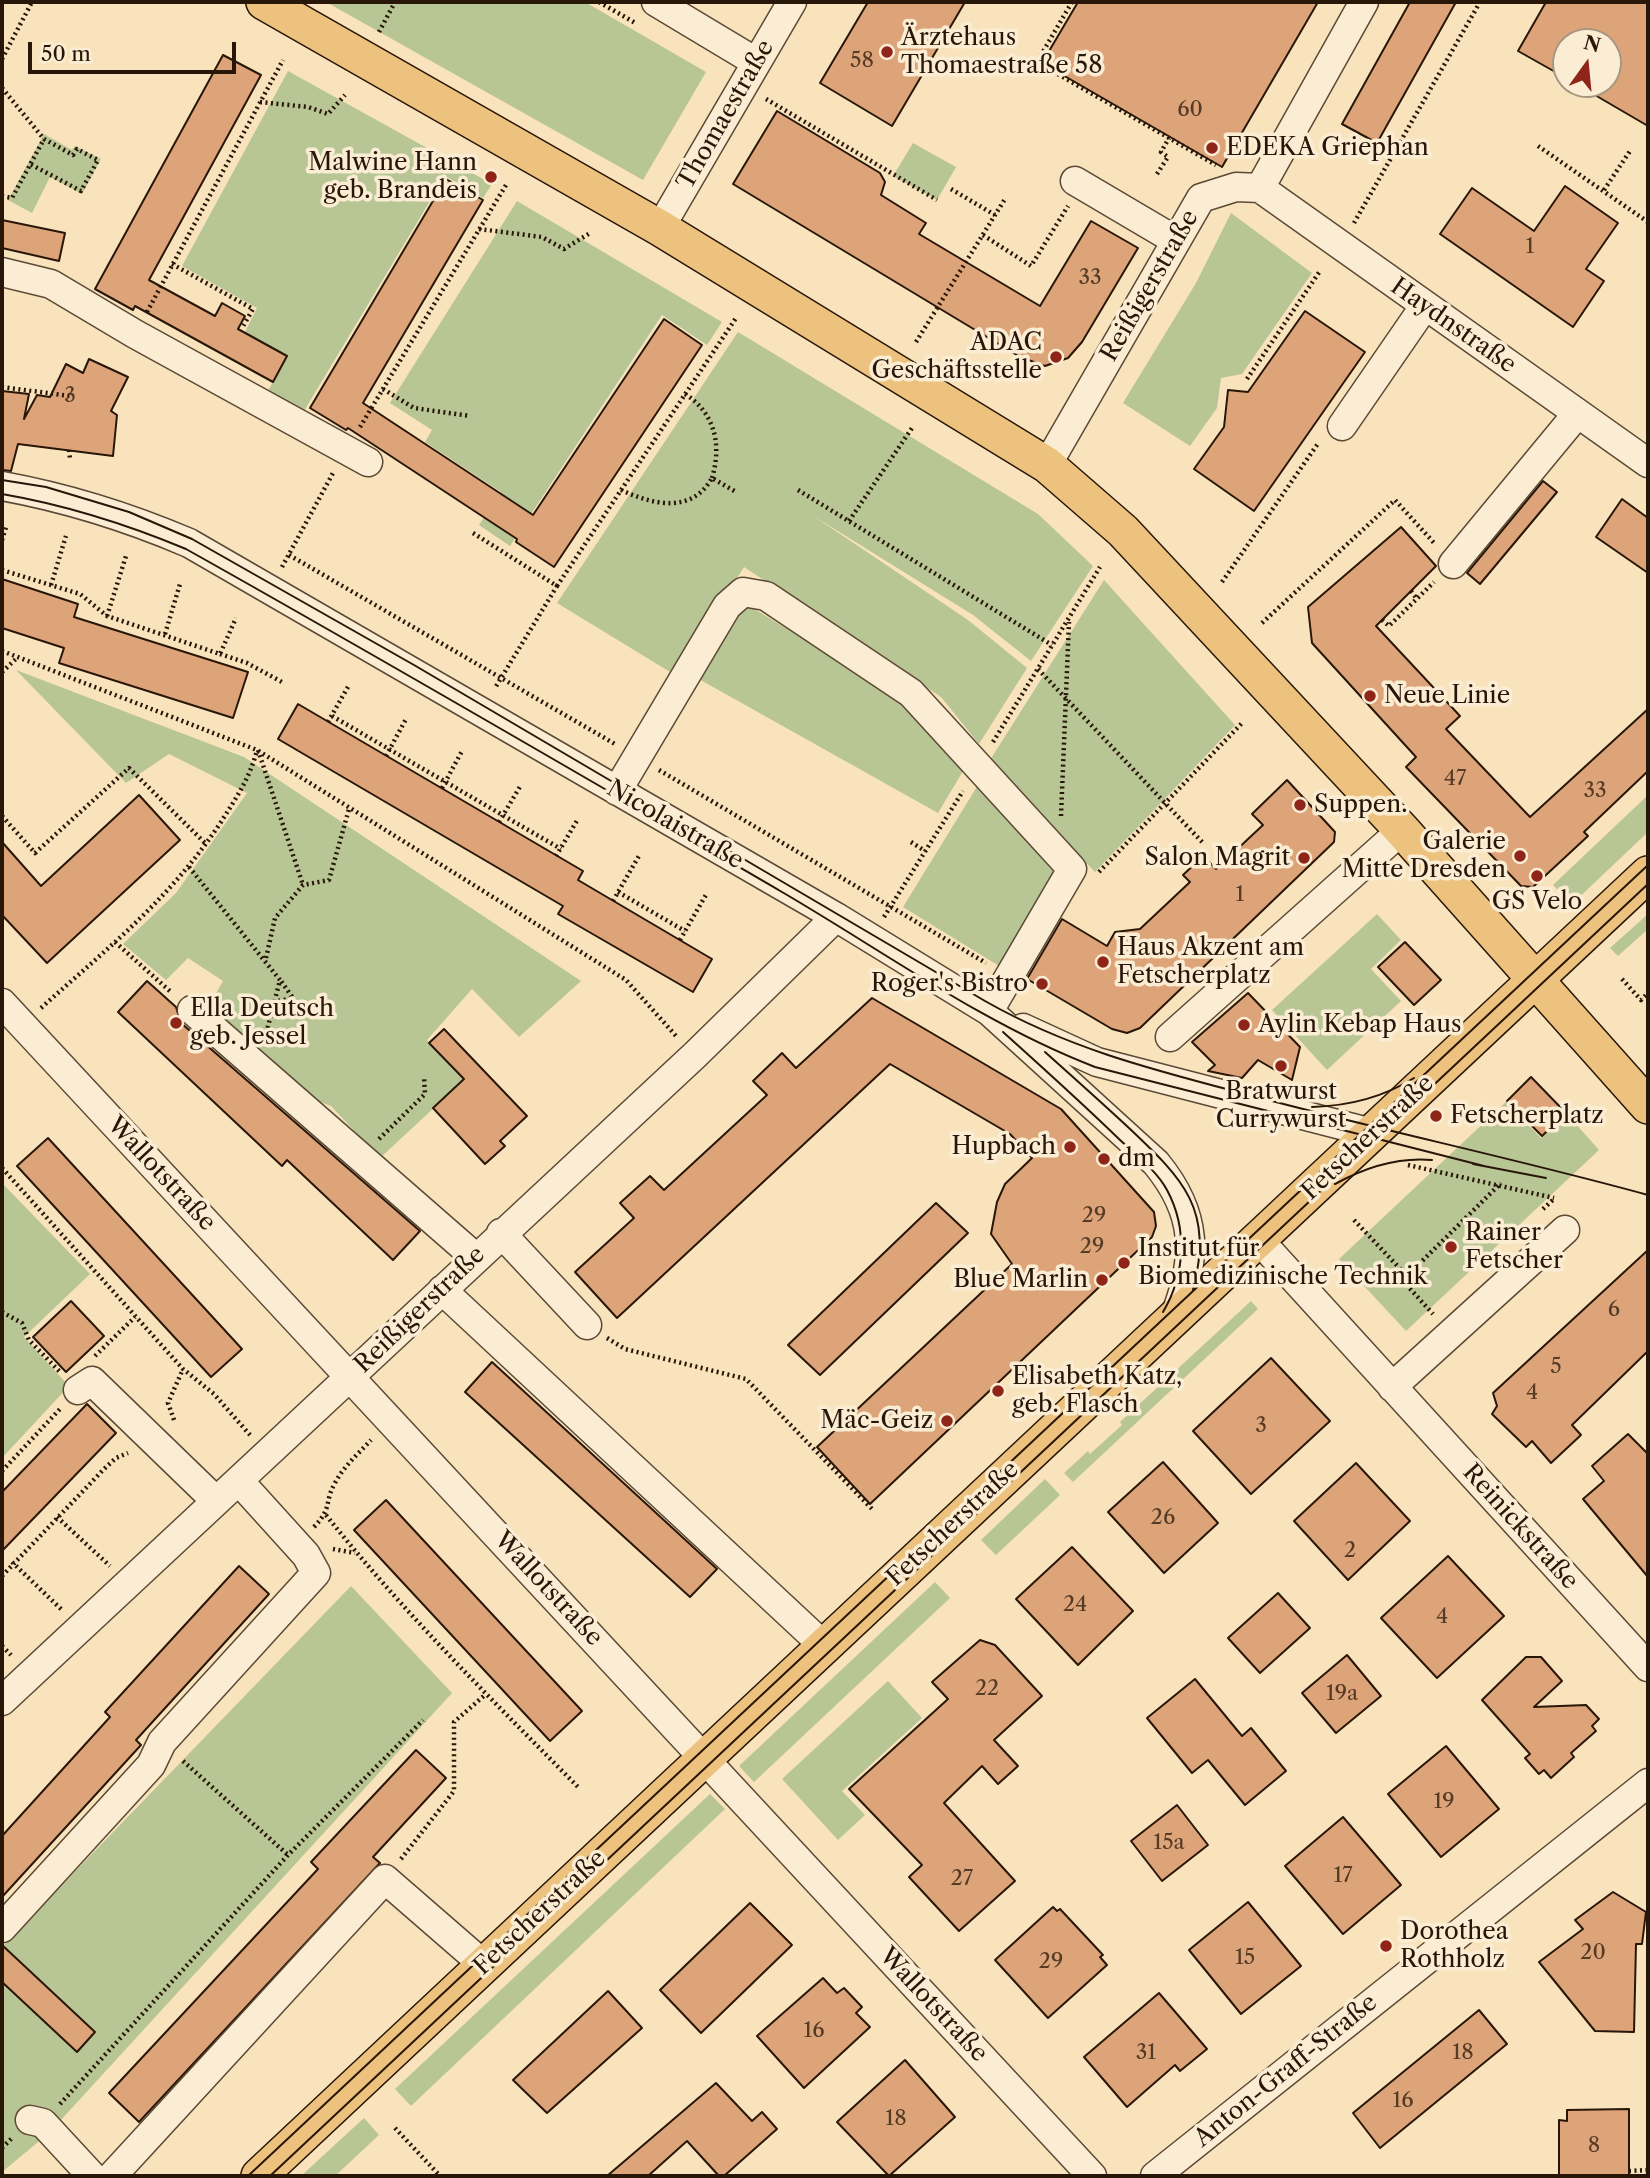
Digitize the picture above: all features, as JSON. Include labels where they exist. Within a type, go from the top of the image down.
[{"type":"main road","points":[[264,2],[660,228],[1047,465],[1123,531],[1402,830],[1537,979],[1572,1024],[1648,1106]]},
{"type":"main road","name":"Fetscherstraße","points":[[259,2176],[1648,874]]},
{"type":"street","points":[[656,2],[696,12],[749,74]]},
{"type":"street","name":"Thomaestraße","points":[[660,228],[792,2]]},
{"type":"street","points":[[1260,188],[1364,2]]},
{"type":"street","points":[[1075,181],[1170,249]]},
{"type":"street","name":"Reißigerstraße","points":[[1047,465],[1201,198],[1236,187],[1260,188]]},
{"type":"street","name":"Haydnstraße","points":[[1260,188],[1424,307],[1648,463]]},
{"type":"street","points":[[2,272],[51,284],[135,334],[357,456]]},
{"type":"street","points":[[1342,426],[1424,307]]},
{"type":"street","points":[[1454,564],[1577,414]]},
{"type":"street","name":"Nicolaistraße","points":[[2,486],[43,494],[127,517],[189,543],[836,918],[989,1011],[1156,1163],[1174,1185],[1185,1207],[1192,1249],[1174,1318]]},
{"type":"street","points":[[617,791],[727,606],[743,592],[766,596],[911,693],[1065,862],[1009,977],[989,1011],[1097,1062],[1373,1133]]},
{"type":"street","points":[[1170,1037],[1402,830]]},
{"type":"street","name":"Reißigerstraße","points":[[2,1701],[475,1257],[695,1055],[836,918]]},
{"type":"street","points":[[192,1010],[475,1257]]},
{"type":"street","name":"Wallotstraße","points":[[10,1018],[351,1376],[1092,2176]]},
{"type":"street","points":[[1259,1240],[1392,1387],[1565,1230]]},
{"type":"street","points":[[501,1233],[587,1325]]},
{"type":"street","points":[[442,1290],[823,1645]]},
{"type":"street","points":[[85,1386],[156,1443],[216,1501]]},
{"type":"street","name":"Reinickstraße","points":[[1392,1387],[1648,1667]]},
{"type":"street","points":[[2,1928],[151,1765],[162,1742],[316,1573],[306,1555],[239,1480]]},
{"type":"street","name":"Anton-Graff-Straße","points":[[1155,2176],[1648,1783]]},
{"type":"street","points":[[112,2176],[385,1879],[484,1965]]},
{"type":"street","points":[[37,2122],[92,2176]]},
{"type":"path","points":[[2,60],[32,2]]},
{"type":"path","points":[[378,35],[395,2]]},
{"type":"path","points":[[1072,2],[1037,62],[1220,167]]},
{"type":"path","points":[[1338,245],[1359,216],[1480,2]]},
{"type":"path","points":[[135,334],[283,60]]},
{"type":"path","points":[[749,74],[937,200]]},
{"type":"path","points":[[2,88],[44,139],[73,155],[77,149],[98,160],[81,191],[30,164]]},
{"type":"path","points":[[260,103],[308,107],[328,114],[345,95]]},
{"type":"path","points":[[1157,174],[1168,157],[1161,152],[1169,138]]},
{"type":"path","points":[[2,196],[12,198],[44,139]]},
{"type":"path","points":[[1538,146],[1648,222]]},
{"type":"path","points":[[1604,190],[1630,150]]},
{"type":"path","points":[[271,589],[289,555],[357,456],[383,389],[506,185]]},
{"type":"path","points":[[951,189],[995,215]]},
{"type":"path","points":[[916,342],[1005,199]]},
{"type":"path","points":[[982,235],[1031,266],[1069,203],[1081,211]]},
{"type":"path","points":[[479,229],[542,237],[564,249],[590,233]]},
{"type":"path","points":[[172,264],[253,309],[242,328]]},
{"type":"path","points":[[1247,379],[1320,271]]},
{"type":"path","points":[[480,712],[557,586],[736,318]]},
{"type":"path","points":[[2,387],[68,397]]},
{"type":"path","points":[[383,389],[414,408],[470,416]]},
{"type":"path","points":[[621,490],[648,503],[676,504],[699,493],[712,478],[716,464],[714,429],[699,402],[685,394]]},
{"type":"path","points":[[1222,582],[1335,420],[1342,426]]},
{"type":"path","points":[[849,521],[912,428]]},
{"type":"path","points":[[69,450],[70,458]]},
{"type":"path","points":[[712,478],[737,492]]},
{"type":"path","points":[[798,490],[1052,645]]},
{"type":"path","points":[[1262,623],[1395,500],[1454,564],[1389,626],[1382,620]]},
{"type":"path","points":[[2,540],[6,527]]},
{"type":"path","points":[[473,533],[557,586]]},
{"type":"path","points":[[51,585],[66,536]]},
{"type":"path","points":[[289,555],[1009,977]]},
{"type":"path","points":[[107,616],[126,556]]},
{"type":"path","points":[[2,570],[80,594],[107,616],[247,663],[282,682]]},
{"type":"path","points":[[165,634],[180,584]]},
{"type":"path","points":[[1410,591],[1417,599]]},
{"type":"path","points":[[220,653],[236,618]]},
{"type":"path","points":[[1069,618],[1065,697],[1065,862],[1096,875],[1243,722]]},
{"type":"path","points":[[2,651],[257,750],[626,980],[695,1055]]},
{"type":"path","points":[[2,672],[18,657]]},
{"type":"path","points":[[1038,668],[1203,843]]},
{"type":"path","points":[[328,722],[349,685]]},
{"type":"path","points":[[332,716],[561,849]]},
{"type":"path","points":[[386,756],[406,719]]},
{"type":"path","points":[[10,1018],[116,942],[155,907],[206,844],[251,775],[257,750]]},
{"type":"path","points":[[257,750],[303,886]]},
{"type":"path","points":[[442,788],[462,751]]},
{"type":"path","points":[[2,816],[35,853],[129,768],[206,844]]},
{"type":"path","points":[[499,822],[521,785]]},
{"type":"path","points":[[266,959],[275,918],[303,886],[329,880],[349,809]]},
{"type":"path","points":[[556,856],[578,819]]},
{"type":"path","points":[[911,842],[925,851]]},
{"type":"path","points":[[613,901],[640,854]]},
{"type":"path","points":[[189,867],[266,959],[293,998],[273,1002]]},
{"type":"path","points":[[618,892],[685,931]]},
{"type":"path","points":[[680,940],[707,894]]},
{"type":"path","points":[[116,942],[192,1010]]},
{"type":"path","points":[[1622,979],[1641,1000],[1648,993]]},
{"type":"path","points":[[258,1068],[280,980]]},
{"type":"path","points":[[362,1156],[425,1094],[424,1076]]},
{"type":"path","points":[[1408,1165],[1501,1183],[1555,1198]]},
{"type":"path","points":[[2,1168],[183,1369],[214,1394],[267,1454]]},
{"type":"path","points":[[1433,1314],[1403,1281],[1501,1183]]},
{"type":"path","points":[[1354,1220],[1407,1276]]},
{"type":"path","points":[[2,1312],[22,1323],[29,1340],[85,1386]]},
{"type":"path","points":[[85,1386],[81,1370],[135,1317]]},
{"type":"path","points":[[587,1325],[625,1349],[746,1379],[873,1510]]},
{"type":"path","points":[[179,1465],[179,1433],[168,1403],[183,1369]]},
{"type":"path","points":[[2,1471],[85,1386]]},
{"type":"path","points":[[306,1555],[314,1527],[326,1515],[333,1485],[346,1465],[392,1420]]},
{"type":"path","points":[[2,1576],[12,1562],[116,1458],[156,1443]]},
{"type":"path","points":[[326,1515],[356,1553],[486,1694],[580,1789]]},
{"type":"path","points":[[57,1517],[129,1583]]},
{"type":"path","points":[[12,1562],[80,1628]]},
{"type":"path","points":[[385,1879],[454,1791],[454,1722],[486,1694]]},
{"type":"path","points":[[37,2122],[288,1855],[423,1720]]},
{"type":"path","points":[[162,1742],[288,1855]]},
{"type":"path","points":[[395,2128],[440,2176]]},
{"type":"path","points":[[1629,2171],[1648,2170]]},
{"type":"green space","points":[[326,2],[585,2],[706,72],[643,180]]},
{"type":"green space","points":[[288,71],[492,184],[483,198],[445,176],[301,416],[265,396],[287,357],[245,332],[257,308],[182,266]]},
{"type":"green space","points":[[44,134],[72,150],[75,146],[101,159],[82,194],[50,177],[32,213],[8,200]]},
{"type":"green space","points":[[913,143],[956,167],[937,200],[893,176]]},
{"type":"green space","points":[[517,201],[722,322],[707,345],[662,315],[510,546],[479,525],[501,492],[425,442],[432,430],[390,403]]},
{"type":"green space","points":[[1231,213],[1312,273],[1242,374],[1221,378],[1217,408],[1190,446],[1123,403],[1196,283]]},
{"type":"green space","points":[[738,332],[1038,514],[1093,566],[1031,661],[973,615],[812,515],[968,620],[1027,668],[979,744],[941,697],[744,567],[675,675],[557,603]]},
{"type":"green space","points":[[1104,580],[1235,725],[1095,872],[990,760]]},
{"type":"green space","points":[[751,607],[895,694],[966,766],[938,813],[697,678],[726,622]]},
{"type":"green space","points":[[16,670],[244,757],[581,981],[519,1037],[472,989],[427,1040],[464,1080],[380,1158],[331,1106],[309,1098],[209,1006],[223,981],[188,958],[166,980],[123,944],[176,893],[247,793],[169,754],[126,783]]},
{"type":"green space","points":[[978,785],[1056,875],[1004,969],[903,907]]},
{"type":"green space","points":[[1648,795],[1648,832],[1572,904],[1553,885]]},
{"type":"green space","points":[[1377,914],[1401,940],[1371,969],[1401,1001],[1327,1070],[1272,1010]]},
{"type":"green space","points":[[1648,914],[1648,929],[1618,956],[1610,948]]},
{"type":"green space","points":[[1506,1102],[1541,1138],[1567,1114],[1599,1150],[1406,1331],[1339,1259]]},
{"type":"green space","points":[[3,1184],[90,1274],[24,1337],[69,1386],[2,1458]]},
{"type":"green space","points":[[1251,1301],[1258,1309],[1073,1482],[1064,1473],[1122,1425],[1120,1422]]},
{"type":"green space","points":[[1045,1479],[1060,1495],[996,1555],[981,1540]]},
{"type":"green space","points":[[935,1582],[950,1598],[754,1782],[739,1766]]},
{"type":"green space","points":[[351,1586],[452,1693],[49,2133],[2,2172],[2,1947]]},
{"type":"green space","points":[[888,1681],[922,1718],[842,1791],[865,1815],[838,1840],[782,1779]]},
{"type":"green space","points":[[710,1794],[725,1809],[411,2106],[395,2089]]},
{"type":"green space","points":[[364,2118],[379,2135],[335,2176],[301,2176]]},
{"type":"building","name":"Ärztehaus Thomaestraße 58","points":[[868,2],[965,2],[892,126],[820,83]]},
{"type":"building","points":[[1078,2],[1318,2],[1222,167],[1042,63]]},
{"type":"building","points":[[1410,2],[1456,2],[1377,143],[1342,124]]},
{"type":"building","points":[[1546,2],[1648,2],[1648,126],[1600,98],[1622,98],[1622,28],[1552,28],[1552,70],[1518,51]]},
{"type":"building","points":[[223,55],[261,75],[149,280],[215,316],[222,303],[245,316],[238,329],[287,356],[273,382],[135,306],[133,310],[95,289]]},
{"type":"building","points":[[777,111],[880,173],[885,182],[881,195],[926,223],[919,234],[1040,306],[1091,221],[1138,248],[1082,342],[1068,358],[1045,366],[1020,357],[733,184]]},
{"type":"building","points":[[446,179],[483,200],[363,403],[533,515],[664,319],[702,345],[554,567],[516,542],[517,539],[348,428],[346,430],[310,408]]},
{"type":"building","points":[[1565,186],[1618,223],[1586,269],[1604,281],[1573,327],[1440,234],[1472,188],[1534,231]]},
{"type":"building","points":[[2,220],[65,233],[59,261],[2,248]]},
{"type":"building","points":[[1305,311],[1365,352],[1254,511],[1194,469],[1224,427],[1228,390],[1248,392]]},
{"type":"building","points":[[89,359],[128,377],[111,411],[117,415],[113,456],[18,444],[11,471],[2,470],[2,391],[29,394],[24,419],[37,395],[50,397],[66,364],[83,373]]},
{"type":"building","points":[[1543,481],[1557,492],[1480,584],[1467,573]]},
{"type":"building","points":[[1622,499],[1648,518],[1648,573],[1596,537]]},
{"type":"building","points":[[1401,527],[1436,566],[1376,626],[1460,716],[1446,729],[1530,817],[1648,709],[1648,771],[1584,832],[1588,836],[1533,887],[1521,886],[1406,767],[1416,757],[1312,643],[1308,607]]},
{"type":"building","points":[[2,579],[78,604],[74,617],[248,672],[233,718],[59,663],[64,648],[2,628]]},
{"type":"building","points":[[298,704],[583,871],[578,880],[712,959],[693,992],[558,914],[563,906],[278,739]]},
{"type":"building","points":[[1287,780],[1335,832],[1334,842],[1140,1028],[1127,1033],[1112,1029],[1027,979],[1062,919],[1107,946],[1115,932],[1140,929],[1190,882],[1183,875],[1203,856],[1216,869],[1263,825],[1252,814]]},
{"type":"building","points":[[139,795],[180,840],[47,963],[2,915],[2,842],[41,886]]},
{"type":"building","points":[[1405,942],[1441,980],[1414,1005],[1378,967]]},
{"type":"building","points":[[147,981],[176,1007],[181,1023],[420,1231],[393,1260],[287,1160],[282,1166],[118,1012]]},
{"type":"building","name":"Aylin Kebap Haus","points":[[1248,993],[1300,1047],[1292,1080],[1258,1060],[1242,1078],[1208,1071],[1215,1065],[1192,1042]]},
{"type":"building","points":[[872,998],[1061,1109],[1154,1212],[1156,1226],[1152,1237],[870,1504],[817,1447],[1012,1264],[991,1234],[997,1202],[1005,1184],[1032,1158],[1010,1134],[890,1064],[617,1318],[575,1272],[634,1218],[620,1203],[650,1176],[664,1190],[767,1095],[753,1081],[782,1053],[796,1068]]},
{"type":"building","points":[[444,1029],[527,1116],[500,1141],[505,1146],[485,1164],[433,1108],[464,1079],[429,1043]]},
{"type":"building","points":[[1531,1077],[1566,1113],[1542,1136],[1507,1101]]},
{"type":"building","points":[[48,1138],[242,1349],[211,1377],[17,1166]]},
{"type":"building","points":[[936,1203],[968,1233],[820,1375],[788,1345]]},
{"type":"building","points":[[1648,1250],[1648,1351],[1572,1425],[1581,1435],[1551,1463],[1532,1441],[1526,1447],[1492,1414],[1497,1406],[1493,1393]]},
{"type":"building","points":[[71,1301],[104,1336],[66,1372],[33,1337]]},
{"type":"building","points":[[1271,1358],[1330,1421],[1251,1494],[1193,1431]]},
{"type":"building","points":[[492,1362],[717,1569],[690,1597],[465,1392]]},
{"type":"building","points":[[87,1404],[116,1433],[2,1551],[2,1492]]},
{"type":"building","points":[[1628,1434],[1648,1454],[1648,1577],[1583,1499],[1604,1481],[1592,1466]]},
{"type":"building","points":[[1163,1462],[1218,1523],[1164,1573],[1108,1512]]},
{"type":"building","points":[[1356,1463],[1410,1521],[1348,1580],[1294,1521]]},
{"type":"building","points":[[386,1500],[582,1711],[550,1741],[354,1530]]},
{"type":"building","points":[[1072,1547],[1133,1611],[1078,1665],[1016,1599]]},
{"type":"building","points":[[1448,1556],[1504,1616],[1437,1678],[1381,1618]]},
{"type":"building","points":[[239,1566],[269,1594],[136,1740],[141,1745],[2,1897],[2,1836],[110,1717],[105,1712]]},
{"type":"building","points":[[1278,1593],[1310,1628],[1260,1673],[1228,1638]]},
{"type":"building","points":[[980,1640],[995,1645],[1042,1696],[994,1740],[1018,1766],[998,1784],[982,1766],[944,1803],[1015,1881],[959,1931],[909,1877],[922,1865],[849,1789],[948,1699],[932,1682]]},
{"type":"building","points":[[1347,1655],[1381,1696],[1336,1733],[1302,1693]]},
{"type":"building","points":[[1526,1657],[1541,1657],[1562,1681],[1534,1707],[1586,1705],[1599,1719],[1592,1726],[1596,1731],[1571,1753],[1574,1757],[1551,1778],[1544,1770],[1539,1774],[1525,1758],[1530,1754],[1482,1700]]},
{"type":"building","points":[[1195,1679],[1242,1736],[1251,1728],[1286,1771],[1245,1805],[1208,1760],[1192,1773],[1147,1718]]},
{"type":"building","points":[[1446,1746],[1499,1809],[1441,1857],[1388,1794]]},
{"type":"building","points":[[416,1750],[446,1778],[373,1857],[380,1863],[139,2122],[109,2093],[318,1869],[311,1862]]},
{"type":"building","points":[[1177,1805],[1208,1845],[1162,1881],[1131,1841]]},
{"type":"building","points":[[1343,1817],[1401,1885],[1343,1934],[1285,1866]]},
{"type":"building","points":[[1613,1892],[1646,1912],[1642,1944],[1636,1944],[1634,2032],[1595,2031],[1539,1962],[1583,1929],[1575,1920]]},
{"type":"building","points":[[1248,1902],[1301,1966],[1241,2014],[1189,1950]]},
{"type":"building","points":[[750,1903],[792,1945],[701,2033],[660,1990]]},
{"type":"building","points":[[1053,1907],[1057,1911],[1060,1909],[1103,1955],[1100,1957],[1107,1965],[1048,2018],[995,1960]]},
{"type":"building","points":[[2,1945],[95,2032],[77,2052],[2,1982]]},
{"type":"building","points":[[823,1978],[837,1993],[844,1988],[862,2007],[856,2013],[870,2027],[804,2088],[757,2036]]},
{"type":"building","points":[[608,1991],[642,2028],[547,2113],[513,2080]]},
{"type":"building","points":[[1159,1993],[1207,2049],[1180,2071],[1175,2065],[1127,2107],[1084,2057]]},
{"type":"building","points":[[1479,2010],[1507,2044],[1380,2148],[1353,2113]]},
{"type":"building","points":[[905,2060],[955,2117],[889,2176],[837,2122]]},
{"type":"building","points":[[716,2083],[752,2121],[762,2112],[777,2129],[724,2176],[719,2176],[687,2141],[648,2176],[607,2176]]},
{"type":"building","points":[[1629,2109],[1629,2176],[1559,2176],[1559,2120],[1567,2121],[1567,2110]]},
{"type":"tram line","points":[[2,480],[46,487],[129,512],[192,539],[414,665],[985,1001],[1050,1033],[1116,1058],[1183,1078],[1648,1195]]},
{"type":"tram line","points":[[2,494],[96,516],[186,549],[782,892],[974,1009],[1054,1050],[1095,1067],[1484,1166]]},
{"type":"tram line","points":[[248,2176],[1648,865]]},
{"type":"tram line","points":[[270,2176],[1648,884]]},
{"type":"tram line","points":[[1003,1032],[1146,1164],[1167,1190],[1178,1220],[1181,1252],[1176,1283],[1163,1312]]},
{"type":"tram line","points":[[1045,1052],[1165,1164],[1190,1198],[1200,1238],[1199,1262],[1193,1290]]},
{"type":"tram line","points":[[1312,1107],[1365,1100],[1414,1078]]},
{"type":"tram line","points":[[1335,1184],[1382,1165],[1407,1160],[1432,1160]]},
{"type":"tram line","points":[[1473,1164],[1546,1178]]},
{"type":"place","name":"Ärztehaus Thomaestraße 58","points":[[887,52]]},
{"type":"place","name":"EDEKA Griephan","points":[[1212,148]]},
{"type":"place","name":"Malwine Hann geb. Brandeis","points":[[491,177]]},
{"type":"place","name":"ADAC Geschäftsstelle","points":[[1056,357]]},
{"type":"place","name":"Neue Linie","points":[[1370,696]]},
{"type":"place","name":"Suppen.","points":[[1300,805]]},
{"type":"place","name":"Galerie Mitte Dresden","points":[[1520,856]]},
{"type":"place","name":"Salon Magrit","points":[[1304,858]]},
{"type":"place","name":"GS Velo","points":[[1537,876]]},
{"type":"place","name":"Haus Akzent am Fetscherplatz","points":[[1103,962]]},
{"type":"place","name":"Roger's Bistro","points":[[1042,984]]},
{"type":"place","name":"Ella Deutsch geb. Jessel","points":[[176,1023]]},
{"type":"place","name":"Aylin Kebap Haus","points":[[1244,1025]]},
{"type":"place","name":"Bratwurst Currywurst","points":[[1281,1066]]},
{"type":"place","name":"Fetscherplatz","points":[[1436,1116]]},
{"type":"place","name":"Hupbach","points":[[1070,1147]]},
{"type":"place","name":"dm","points":[[1104,1159]]},
{"type":"place","name":"Rainer Fetscher","points":[[1451,1247]]},
{"type":"place","name":"Institut für Biomedizinische Technik","points":[[1124,1263]]},
{"type":"place","name":"Blue Marlin","points":[[1102,1280]]},
{"type":"place","name":"Elisabeth Katz, geb. Flasch","points":[[998,1391]]},
{"type":"place","name":"Mäc-Geiz","points":[[947,1421]]},
{"type":"place","name":"Dorothea Rothholz","points":[[1386,1946]]}]
